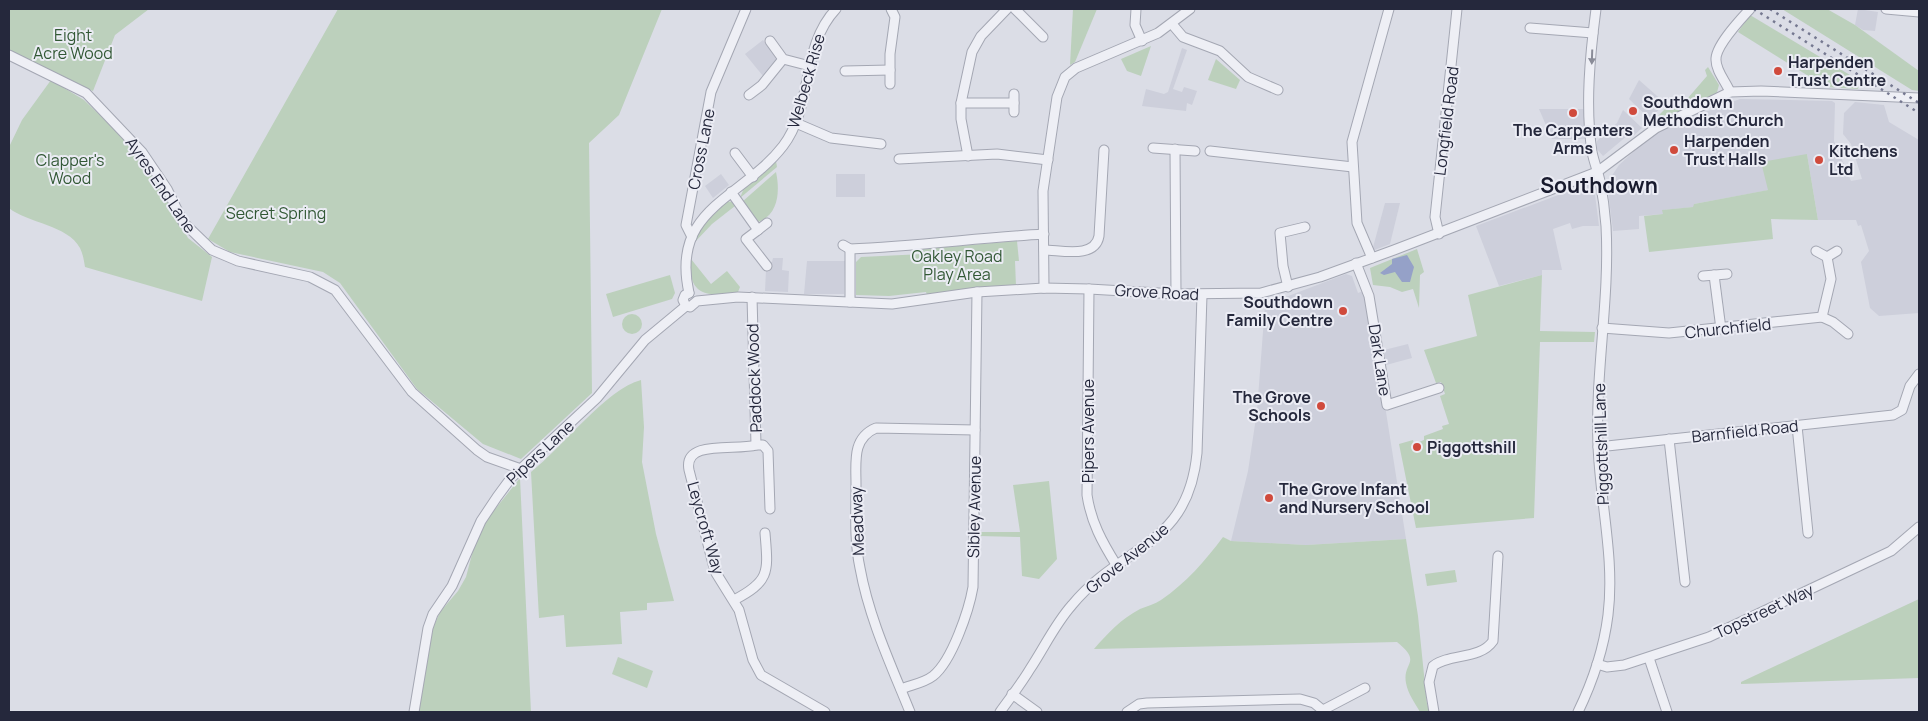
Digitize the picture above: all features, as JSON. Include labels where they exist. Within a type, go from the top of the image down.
[{"type":"street","name":"Cross Lane","points":[[689,293],[686,269],[692,237],[686,225],[711,92],[746,9]]},
{"type":"street","name":"Welbeck Rise","points":[[692,237],[710,209],[753,177],[783,146],[796,123],[819,32],[836,9]]},
{"type":"street","points":[[968,156],[961,119],[961,104],[972,52],[981,36],[1007,9]]},
{"type":"street","points":[[1015,9],[1043,37]]},
{"type":"street","points":[[1136,9],[1135,26],[1142,41]]},
{"type":"street","points":[[1044,288],[1043,191],[1057,97],[1065,77],[1082,65],[1142,41],[1172,24],[1190,9]]},
{"type":"street","points":[[1372,258],[1357,223],[1353,167],[1354,133],[1389,9]]},
{"type":"street","name":"Longfield Road","points":[[1439,234],[1435,217],[1457,9]]},
{"type":"street","name":"Piggottshill Lane","points":[[1578,712],[1597,664],[1608,616],[1610,592],[1598,447],[1596,393],[1602,328],[1606,226],[1592,154],[1590,116],[1593,34],[1596,9]]},
{"type":"street","points":[[1750,9],[1717,54],[1717,66],[1730,92],[1761,91],[1919,98]]},
{"type":"street","points":[[1886,9],[1919,12]]},
{"type":"street","points":[[890,84],[894,10]]},
{"type":"street","points":[[1172,24],[1183,37],[1220,52],[1248,77],[1278,90]]},
{"type":"street","points":[[1530,28],[1593,34]]},
{"type":"street","points":[[770,41],[783,59],[810,66]]},
{"type":"street","name":"Ayres End Lane","points":[[9,55],[86,93],[142,152],[167,189],[183,222],[212,250],[238,261],[310,277],[330,286],[345,302],[412,392],[477,450],[487,457],[521,469]]},
{"type":"street","points":[[749,95],[762,85],[783,59]]},
{"type":"street","points":[[845,71],[890,70]]},
{"type":"street","name":"Grove Road","points":[[686,306],[692,306],[697,301],[752,297],[892,304],[977,292],[1044,288],[1202,295],[1261,293],[1288,286],[1439,234],[1597,172],[1656,128],[1730,92]]},
{"type":"street","points":[[961,104],[1014,103]]},
{"type":"street","points":[[796,123],[831,138],[881,144]]},
{"type":"street","points":[[1153,148],[1195,150]]},
{"type":"street","points":[[1175,149],[1176,294]]},
{"type":"street","points":[[1044,250],[1086,251],[1096,245],[1100,236],[1104,150]]},
{"type":"street","points":[[1210,151],[1353,167]]},
{"type":"street","points":[[735,153],[753,177]]},
{"type":"street","points":[[898,159],[997,154],[1048,160]]},
{"type":"street","points":[[731,192],[758,230]]},
{"type":"street","points":[[767,223],[746,239],[767,266]]},
{"type":"street","points":[[1288,286],[1283,266],[1280,233],[1306,227]]},
{"type":"street","points":[[850,302],[847,247],[1044,234]]},
{"type":"street","points":[[1816,251],[1827,257]]},
{"type":"street","points":[[1827,257],[1837,251]]},
{"type":"street","points":[[1827,257],[1831,280],[1822,317],[1833,322],[1848,334]]},
{"type":"street","name":"Dark Lane","points":[[1356,263],[1366,285],[1375,325],[1387,405],[1439,388]]},
{"type":"street","points":[[1703,276],[1727,274]]},
{"type":"street","points":[[1714,275],[1721,329]]},
{"type":"street","name":"Pipers Avenue","points":[[1089,289],[1087,495],[1093,523],[1117,566]]},
{"type":"street","name":"Sibley Avenue","points":[[901,689],[928,679],[938,671],[969,610],[973,587],[977,292]]},
{"type":"street","points":[[686,306],[683,298],[689,293],[695,296],[697,301]]},
{"type":"street","name":"Grove Avenue","points":[[1000,712],[1071,605],[1098,579],[1144,547],[1168,527],[1183,506],[1194,477],[1202,295]]},
{"type":"street","name":"Paddock Wood","points":[[752,297],[756,444],[763,445],[768,451],[770,509]]},
{"type":"street","name":"Pipers Lane","points":[[414,712],[428,628],[433,614],[452,586],[482,521],[504,486],[597,398],[645,340],[686,306]]},
{"type":"street","name":"Churchfield","points":[[1602,328],[1669,334],[1822,317]]},
{"type":"street","name":"Barnfield Road","points":[[1598,447],[1893,415],[1902,410],[1910,386],[1919,374]]},
{"type":"street","points":[[1797,426],[1808,533]]},
{"type":"street","name":"Meadway","points":[[910,712],[867,599],[859,566],[856,540],[858,445],[864,435],[882,428],[975,430]]},
{"type":"street","points":[[1668,440],[1685,582]]},
{"type":"street","name":"Leycroft Way","points":[[756,444],[746,448],[702,449],[693,454],[688,464],[716,573],[739,610],[752,660],[761,675],[825,712]]},
{"type":"street","name":"Topstreet Way","points":[[1597,664],[1607,667],[1624,665],[1709,637],[1878,557],[1902,543],[1919,527]]},
{"type":"street","points":[[734,600],[756,587],[765,576],[768,565],[765,533]]},
{"type":"street","points":[[1434,712],[1429,682],[1433,666],[1444,660],[1483,650],[1493,642],[1498,556]]},
{"type":"street","points":[[1649,658],[1667,712]]},
{"type":"street","points":[[1127,712],[1138,704],[1147,702],[1300,699],[1314,703],[1324,711],[1365,688]]},
{"type":"street","points":[[1012,694],[1037,712]]},
{"type":"shaded area","points":[[1858,9],[1878,12],[1875,31],[1863,30],[1855,25]]},
{"type":"shaded area","points":[[763,40],[777,58],[763,76],[745,54]]},
{"type":"shaded area","points":[[1182,48],[1187,50],[1173,89],[1182,92],[1184,87],[1197,91],[1192,105],[1187,103],[1186,111],[1142,106],[1146,89],[1164,94],[1168,92]]},
{"type":"shaded area","points":[[1639,80],[1665,103],[1650,119],[1629,99]]},
{"type":"shaded area","points":[[1740,99],[1832,101],[1835,103],[1834,141],[1851,181],[1862,179],[1851,144],[1843,134],[1844,113],[1855,102],[1884,105],[1889,122],[1919,140],[1919,313],[1879,316],[1870,308],[1861,262],[1869,251],[1861,225],[1858,226],[1856,220],[1818,220],[1807,154],[1769,190],[1694,204],[1694,207],[1663,210],[1663,214],[1639,216],[1639,229],[1613,231],[1607,183],[1619,165],[1644,142],[1665,127]]},
{"type":"shaded area","points":[[1539,109],[1585,109],[1586,139],[1552,139]]},
{"type":"shaded area","points":[[1623,110],[1642,128],[1632,137],[1628,135],[1603,156],[1597,149],[1597,141],[1617,123]]},
{"type":"shaded area","points":[[721,174],[729,185],[713,198],[705,186]]},
{"type":"shaded area","points":[[836,174],[865,174],[865,197],[836,197]]},
{"type":"shaded area","points":[[1587,181],[1592,183],[1594,187],[1599,226],[1583,226],[1572,229],[1570,223],[1553,229],[1562,270],[1542,270],[1542,275],[1499,286],[1476,226],[1574,189],[1579,183]]},
{"type":"shaded area","points":[[1385,203],[1400,203],[1390,244],[1372,251]]},
{"type":"shaded area","points":[[773,258],[783,258],[782,270],[789,271],[788,292],[765,291],[766,270]]},
{"type":"shaded area","points":[[807,261],[845,261],[844,294],[804,294]]},
{"type":"shaded area","name":"The Grove Schools","points":[[1346,274],[1352,276],[1358,293],[1363,291],[1372,323],[1406,539],[1306,545],[1231,541],[1248,471],[1257,411],[1265,305]]},
{"type":"shaded area","points":[[1408,344],[1412,358],[1386,365],[1384,350]]},
{"type":"green space","name":"Eight Acre Wood","points":[[9,9],[149,9],[115,35],[93,91],[37,68],[9,53]]},
{"type":"green space","name":"Secret Spring","points":[[338,9],[662,9],[619,115],[589,143],[592,393],[521,459],[483,444],[417,389],[340,283],[323,272],[230,252],[208,239]]},
{"type":"green space","points":[[1073,9],[1097,9],[1075,62],[1070,65]]},
{"type":"green space","points":[[1782,9],[1827,9],[1855,25],[1919,71],[1919,91],[1912,90]]},
{"type":"green space","points":[[1750,15],[1860,81],[1858,89],[1826,87],[1738,32]]},
{"type":"green space","points":[[1151,46],[1141,76],[1127,71],[1121,59]]},
{"type":"green space","points":[[1216,59],[1240,80],[1236,89],[1208,80]]},
{"type":"green space","points":[[1708,67],[1719,85],[1716,96],[1659,121],[1658,116],[1670,104],[1677,107],[1681,106],[1707,76],[1705,70]]},
{"type":"green space","name":"Clapper's Wood","points":[[51,80],[84,100],[136,150],[164,193],[188,238],[212,257],[202,301],[85,267],[83,255],[74,240],[57,229],[9,208],[9,147],[22,120]]},
{"type":"green space","points":[[1807,154],[1818,220],[1771,219],[1773,239],[1649,252],[1644,216],[1663,214],[1662,210],[1693,207],[1694,204],[1768,190],[1761,162]]},
{"type":"green space","points":[[776,161],[777,167],[740,198],[744,188]]},
{"type":"green space","points":[[776,172],[778,194],[774,208],[765,219],[758,222],[742,202]]},
{"type":"green space","points":[[725,201],[733,202],[735,206],[712,224],[694,243],[703,223]]},
{"type":"green space","name":"Oakley Road Play Area","points":[[1017,241],[1019,261],[1015,261],[1016,286],[927,295],[926,292],[889,296],[856,295],[856,262],[861,257],[923,254],[923,249]]},
{"type":"green space","points":[[1417,249],[1424,272],[1420,275],[1419,308],[1413,289],[1402,292],[1390,287],[1373,285],[1370,268]]},
{"type":"green space","points":[[691,259],[711,284],[727,271],[740,287],[738,292],[709,294],[702,292],[693,281]]},
{"type":"green space","points":[[670,275],[675,293],[672,299],[613,317],[606,294]]},
{"type":"green space","points":[[1542,275],[1540,331],[1595,332],[1594,342],[1540,342],[1534,518],[1416,528],[1399,444],[1413,440],[1414,444],[1424,440],[1424,436],[1443,429],[1442,426],[1449,424],[1440,396],[1445,394],[1441,382],[1436,383],[1424,350],[1477,336],[1468,295]]},
{"type":"green space","points":[[632,314],[639,317],[642,324],[639,331],[632,334],[625,331],[622,324],[625,317]]},
{"type":"green space","points":[[641,380],[644,427],[642,462],[656,534],[674,601],[647,603],[647,610],[620,612],[622,644],[566,647],[564,615],[539,618],[531,472],[584,420],[613,395]]},
{"type":"green space","points":[[520,478],[531,712],[419,712],[433,628],[440,612],[458,591],[466,577],[476,539],[484,523]]},
{"type":"green space","points":[[1049,481],[1057,559],[1039,579],[1022,576],[1020,537],[979,536],[979,532],[1020,532],[1013,485]]},
{"type":"green space","points":[[1223,537],[1231,541],[1306,545],[1406,539],[1418,616],[1427,704],[1430,712],[1420,712],[1410,695],[1406,683],[1410,662],[1409,654],[1397,642],[1094,649],[1127,617],[1159,601],[1179,586],[1202,563]]},
{"type":"green space","points":[[1455,570],[1457,582],[1427,586],[1425,574]]},
{"type":"green space","points":[[1919,599],[1919,678],[1741,684],[1741,682]]},
{"type":"green space","points":[[618,657],[653,671],[647,688],[612,674]]},
{"type":"water","points":[[1407,255],[1414,267],[1410,282],[1402,282],[1395,272],[1384,275],[1380,273],[1392,264],[1392,259]]},
{"type":"railway","points":[[1754,9],[1919,113]]},
{"type":"railway","points":[[1770,9],[1919,103]]},
{"type":"place","name":"Harpenden Trust Centre","points":[[1778,71]]},
{"type":"place","name":"Southdown Methodist Church","points":[[1633,111]]},
{"type":"place","name":"The Carpenters Arms","points":[[1573,113]]},
{"type":"place","name":"Harpenden Trust Halls","points":[[1674,150]]},
{"type":"place","name":"Kitchens Ltd","points":[[1819,160]]},
{"type":"place","name":"Southdown Family Centre","points":[[1343,311]]},
{"type":"place","name":"The Grove Schools","points":[[1321,406]]},
{"type":"place","name":"Piggottshill","points":[[1417,447]]},
{"type":"place","name":"The Grove Infant and Nursery School","points":[[1269,498]]},
{"type":"district","name":"Southdown","points":[[1599,186]]}]
